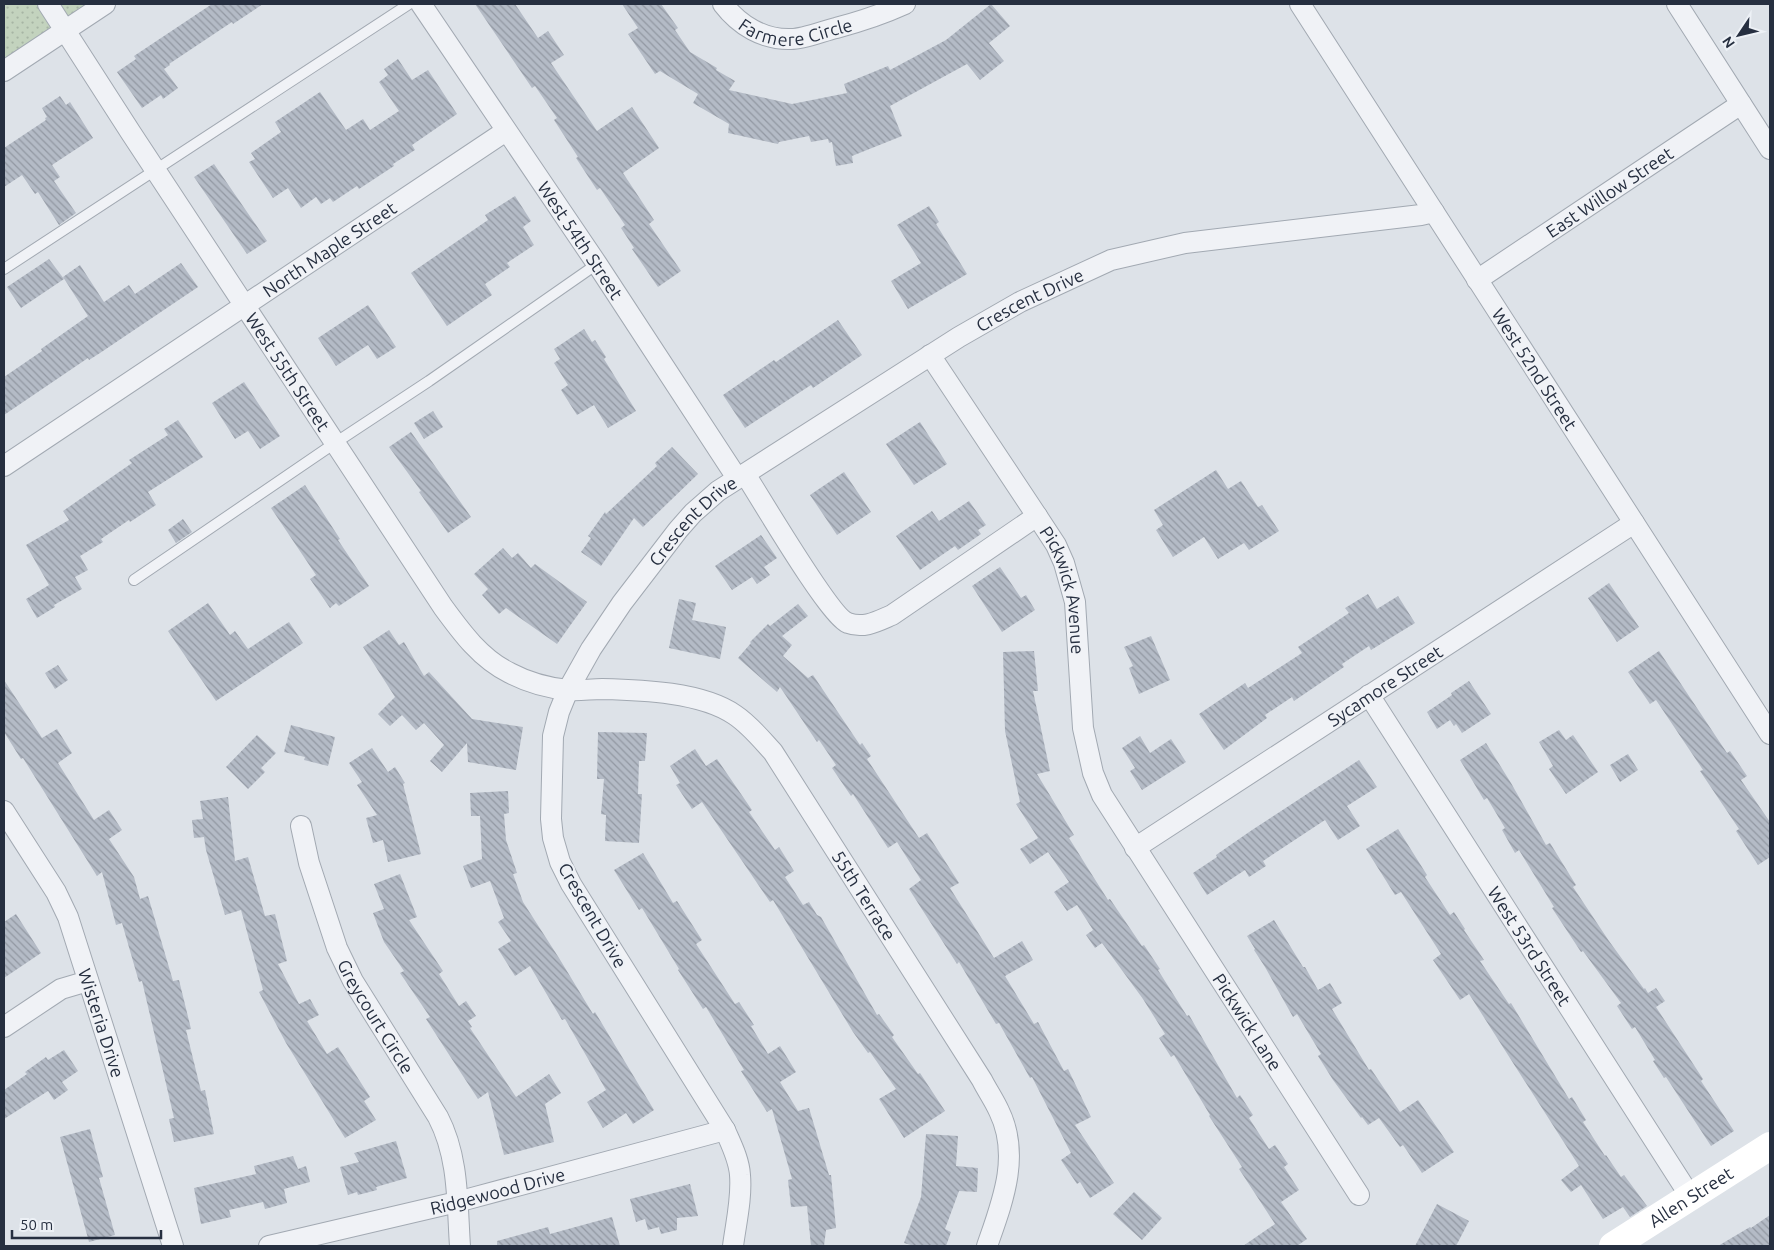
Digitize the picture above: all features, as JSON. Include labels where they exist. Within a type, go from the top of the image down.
[{"type":"street","name":"West 55th Street","points":[[48,4],[443,607],[466,638],[480,653],[509,673],[529,681],[568,690]]},
{"type":"street","points":[[4,71],[105,4]]},
{"type":"street","name":"West 54th Street","points":[[421,4],[824,598],[844,621],[850,624],[862,625],[874,623],[892,615],[1037,516]]},
{"type":"street","name":"Farmere Circle","points":[[722,4],[732,16],[749,29],[770,37],[792,40],[855,23],[905,4]]},
{"type":"street","name":"West 52nd Street","points":[[1300,4],[1770,734]]},
{"type":"street","points":[[1677,4],[1770,149]]},
{"type":"street","name":"East Willow Street","points":[[1478,280],[1741,104]]},
{"type":"street","name":"North Maple Street","points":[[4,466],[244,304],[506,131]]},
{"type":"street","name":"Crescent Drive","points":[[733,1246],[740,1175],[734,1152],[725,1130],[582,904],[560,862],[553,838],[551,819],[553,736],[559,712],[568,690],[591,649],[622,603],[678,530],[693,513],[718,491],[930,355],[1020,302],[1112,260],[1185,243],[1434,212]]},
{"type":"street","name":"Pickwick Avenue","points":[[930,355],[1056,545],[1064,563],[1075,602],[1083,728],[1093,773],[1102,795],[1135,848]]},
{"type":"street","name":"Sycamore Street","points":[[1135,848],[1634,523]]},
{"type":"street","name":"55th Terrace","points":[[568,690],[603,689],[672,694],[712,704],[736,715],[773,752],[982,1080],[1000,1112],[1007,1136],[1009,1157],[1008,1180],[987,1246]]},
{"type":"street","name":"West 53rd Street","points":[[1368,695],[1690,1196]]},
{"type":"street","name":"Wisteria Drive","points":[[4,811],[63,904],[173,1246]]},
{"type":"street","name":"Greycourt Circle","points":[[301,826],[314,882],[337,948],[353,981],[446,1132],[455,1170],[460,1246]]},
{"type":"street","name":"Pickwick Lane","points":[[1135,848],[1359,1195]]},
{"type":"street","points":[[4,1027],[61,989],[88,981]]},
{"type":"street","name":"Ridgewood Drive","points":[[269,1246],[457,1202],[725,1130]]},
{"type":"street","name":"Allen Street","points":[[1612,1246],[1770,1146]]},
{"type":"lane","points":[[4,269],[409,4]]},
{"type":"lane","points":[[134,580],[335,442],[429,381],[597,264]]},
{"type":"green space","points":[[4,4],[92,4],[4,63]]},
{"type":"building","points":[[212,4],[263,4],[233,24],[232,22],[169,64],[164,69],[178,88],[163,99],[161,95],[142,108],[117,72],[136,59],[134,56]]},
{"type":"building","points":[[475,4],[515,4],[538,38],[548,31],[564,55],[551,63],[597,131],[632,107],[659,148],[623,173],[654,220],[649,224],[681,271],[658,287],[632,249],[634,248],[621,228],[625,225],[600,188],[597,190],[576,158],[578,157],[554,120],[557,118],[535,86],[532,88]]},
{"type":"building","points":[[622,4],[661,4],[678,28],[675,30],[690,52],[735,81],[729,90],[792,104],[847,93],[844,84],[888,66],[890,70],[946,40],[991,4],[1010,26],[989,43],[1004,61],[980,80],[967,64],[890,106],[902,136],[852,156],[853,163],[836,166],[832,142],[829,143],[828,139],[811,142],[809,136],[779,142],[778,144],[728,133],[729,124],[693,103],[698,94],[660,71],[655,74],[628,34],[638,28]]},
{"type":"building","points":[[398,59],[412,80],[428,70],[457,114],[412,145],[415,150],[393,164],[394,166],[359,189],[357,186],[333,202],[330,198],[321,204],[316,197],[301,208],[288,188],[273,198],[249,162],[255,159],[251,153],[281,132],[275,122],[320,92],[346,130],[363,119],[370,130],[399,111],[379,82],[388,75],[384,69]]},
{"type":"building","points":[[60,96],[66,105],[70,102],[93,138],[52,165],[60,177],[54,181],[76,213],[59,225],[38,192],[35,194],[22,175],[4,187],[4,148],[46,120],[45,118],[47,117],[42,108]]},
{"type":"building","points":[[214,164],[267,241],[247,254],[194,177]]},
{"type":"building","points":[[515,196],[531,221],[523,227],[534,245],[507,263],[510,267],[485,284],[492,295],[447,326],[411,273],[488,220],[485,215]]},
{"type":"building","points":[[929,206],[939,222],[936,224],[967,274],[908,309],[891,281],[921,263],[897,225]]},
{"type":"building","points":[[49,259],[64,279],[21,308],[7,287]]},
{"type":"building","points":[[181,263],[198,287],[4,415],[4,377],[88,316],[63,277],[80,265],[104,302],[129,285],[135,294]]},
{"type":"building","points":[[368,305],[396,347],[377,359],[368,345],[336,366],[318,338]]},
{"type":"building","points":[[838,320],[862,355],[813,388],[811,385],[745,428],[723,395]]},
{"type":"building","points":[[584,329],[592,342],[595,340],[606,357],[604,359],[636,411],[608,428],[594,405],[577,415],[561,390],[568,385],[554,363],[560,359],[554,349]]},
{"type":"building","points":[[244,382],[280,436],[260,449],[248,431],[235,439],[212,403]]},
{"type":"building","points":[[433,411],[443,427],[424,439],[414,423]]},
{"type":"building","points":[[178,420],[203,457],[148,492],[156,505],[130,522],[129,520],[101,539],[103,542],[80,556],[88,570],[75,577],[82,589],[54,605],[55,607],[37,618],[26,599],[49,585],[26,545],[69,520],[63,511],[132,463],[129,460],[168,435],[164,429]]},
{"type":"building","points":[[920,422],[947,464],[914,485],[886,444]]},
{"type":"building","points":[[411,432],[471,517],[448,533],[389,447]]},
{"type":"building","points":[[672,447],[698,474],[643,527],[634,518],[601,566],[581,552],[591,538],[588,536],[605,512],[606,514],[657,466],[655,463]]},
{"type":"building","points":[[1216,470],[1228,489],[1241,481],[1258,507],[1262,505],[1279,531],[1249,550],[1244,543],[1218,559],[1204,537],[1173,557],[1156,530],[1163,525],[1154,510]]},
{"type":"building","points":[[844,472],[871,512],[837,535],[810,495]]},
{"type":"building","points":[[305,485],[340,539],[338,540],[369,586],[339,606],[336,603],[330,608],[310,579],[316,575],[271,508]]},
{"type":"building","points":[[969,501],[986,525],[978,530],[981,534],[958,550],[955,546],[920,570],[896,536],[932,511],[939,521]]},
{"type":"building","points":[[183,519],[192,532],[176,543],[168,530]]},
{"type":"building","points":[[761,535],[777,558],[764,567],[770,575],[757,584],[752,577],[732,590],[715,566]]},
{"type":"building","points":[[503,548],[512,558],[518,553],[531,568],[535,564],[587,602],[557,644],[506,608],[499,614],[482,595],[488,589],[474,574]]},
{"type":"building","points":[[1000,567],[1021,598],[1026,595],[1035,610],[1002,632],[972,586]]},
{"type":"building","points":[[1609,583],[1639,627],[1617,642],[1588,598]]},
{"type":"building","points":[[1368,594],[1377,609],[1398,596],[1415,623],[1371,650],[1369,646],[1342,664],[1344,667],[1294,701],[1292,697],[1265,715],[1267,718],[1224,750],[1199,714],[1245,683],[1248,688],[1302,653],[1298,647],[1349,613],[1345,608]]},
{"type":"building","points":[[679,599],[696,603],[692,620],[726,627],[720,659],[669,648]]},
{"type":"building","points":[[208,603],[230,635],[235,631],[248,649],[289,622],[303,643],[216,701],[168,631]]},
{"type":"building","points":[[798,604],[808,616],[782,636],[792,645],[783,656],[808,678],[813,675],[860,745],[862,743],[871,756],[867,759],[919,838],[927,833],[959,883],[950,888],[994,958],[1022,941],[1033,960],[1005,976],[1034,1024],[1038,1022],[1064,1071],[1068,1069],[1091,1117],[1075,1125],[1114,1183],[1090,1198],[1080,1182],[1077,1184],[1061,1160],[1071,1153],[1032,1077],[1030,1078],[999,1023],[996,1024],[959,962],[957,964],[909,889],[921,880],[897,842],[888,848],[853,794],[851,796],[832,768],[836,765],[819,740],[817,742],[780,687],[777,692],[738,658],[750,642],[768,624],[770,626]]},
{"type":"building","points":[[389,630],[399,645],[404,642],[424,676],[429,672],[472,719],[523,727],[516,770],[468,762],[467,743],[442,772],[430,761],[444,745],[424,723],[416,730],[402,715],[390,726],[378,714],[395,697],[363,647]]},
{"type":"building","points":[[1151,636],[1170,680],[1139,694],[1129,668],[1133,666],[1124,647]]},
{"type":"building","points":[[1034,651],[1038,691],[1033,691],[1050,771],[1037,774],[1074,835],[1069,838],[1108,900],[1110,899],[1160,969],[1158,970],[1187,1016],[1189,1015],[1237,1098],[1240,1095],[1253,1115],[1249,1118],[1269,1149],[1275,1145],[1288,1164],[1284,1167],[1299,1190],[1281,1202],[1307,1239],[1297,1246],[1243,1246],[1275,1224],[1239,1169],[1242,1167],[1209,1116],[1174,1055],[1171,1057],[1159,1038],[1165,1034],[1143,999],[1102,943],[1095,948],[1086,935],[1093,930],[1077,905],[1067,911],[1054,892],[1069,882],[1048,852],[1030,864],[1020,849],[1038,838],[1016,804],[1020,802],[1005,731],[1003,652]]},
{"type":"building","points":[[1659,651],[1727,753],[1730,751],[1747,776],[1741,780],[1770,822],[1770,857],[1758,865],[1736,831],[1739,829],[1700,771],[1703,770],[1656,700],[1650,704],[1628,672]]},
{"type":"building","points":[[58,665],[68,680],[55,689],[45,673]]},
{"type":"building","points":[[4,680],[42,738],[57,729],[72,753],[58,763],[94,820],[109,810],[122,830],[109,839],[134,877],[140,899],[148,896],[173,981],[179,980],[191,1029],[186,1030],[201,1091],[205,1090],[214,1134],[174,1142],[169,1119],[174,1118],[142,981],[139,982],[122,923],[116,925],[102,872],[97,876],[23,758],[21,759],[4,732]]},
{"type":"building","points":[[1469,681],[1491,714],[1462,733],[1456,724],[1454,726],[1450,720],[1437,729],[1427,712]]},
{"type":"building","points":[[291,725],[335,737],[328,766],[304,760],[305,757],[284,752]]},
{"type":"building","points":[[1559,730],[1566,740],[1573,735],[1598,772],[1566,794],[1549,769],[1553,766],[1539,742]]},
{"type":"building","points":[[598,732],[647,733],[645,761],[639,761],[638,794],[642,794],[639,843],[605,841],[606,815],[601,814],[604,779],[597,779]]},
{"type":"building","points":[[257,735],[276,753],[261,768],[265,772],[248,789],[226,767]]},
{"type":"building","points":[[1140,736],[1150,753],[1171,739],[1186,762],[1142,790],[1130,771],[1135,768],[1122,748]]},
{"type":"building","points":[[1486,743],[1546,845],[1550,843],[1576,885],[1573,887],[1609,941],[1644,989],[1648,993],[1656,988],[1665,1001],[1656,1007],[1734,1131],[1711,1146],[1666,1077],[1664,1078],[1653,1061],[1655,1060],[1635,1027],[1632,1029],[1617,1006],[1621,1003],[1583,951],[1581,952],[1552,908],[1554,907],[1519,850],[1515,853],[1502,830],[1505,828],[1487,798],[1484,800],[1460,760]]},
{"type":"building","points":[[372,748],[388,772],[395,767],[405,783],[403,784],[421,854],[388,862],[383,840],[373,843],[366,818],[377,815],[357,785],[362,782],[349,763]]},
{"type":"building","points":[[695,749],[706,766],[717,759],[752,810],[749,812],[775,850],[779,847],[794,871],[785,877],[803,905],[809,902],[817,915],[821,917],[877,1015],[879,1014],[894,1035],[892,1037],[918,1074],[920,1073],[945,1111],[904,1138],[879,1099],[896,1089],[870,1052],[868,1053],[853,1032],[773,900],[770,902],[702,802],[692,809],[676,785],[680,783],[670,766]]},
{"type":"building","points":[[1628,754],[1638,770],[1620,782],[1610,765]]},
{"type":"building","points":[[1359,760],[1377,787],[1347,806],[1360,826],[1338,840],[1325,820],[1263,861],[1266,866],[1249,877],[1245,870],[1207,895],[1193,873],[1252,830]]},
{"type":"building","points":[[508,791],[509,813],[504,814],[506,840],[517,873],[513,874],[523,902],[593,1014],[595,1012],[654,1110],[633,1124],[626,1113],[603,1128],[587,1102],[606,1090],[565,1019],[562,1020],[530,966],[515,976],[498,949],[511,941],[498,922],[504,918],[490,881],[471,888],[463,866],[482,859],[480,816],[471,816],[470,793]]},
{"type":"building","points":[[228,797],[235,861],[248,857],[265,916],[275,914],[287,961],[278,964],[299,1004],[310,999],[319,1015],[307,1021],[327,1054],[338,1047],[370,1097],[364,1101],[376,1120],[345,1138],[286,1043],[259,992],[263,990],[241,910],[225,915],[204,837],[194,838],[192,820],[203,819],[200,801]]},
{"type":"building","points":[[1398,829],[1427,875],[1425,877],[1450,915],[1454,912],[1465,929],[1484,960],[1480,961],[1509,1004],[1511,1003],[1569,1099],[1572,1097],[1586,1120],[1583,1122],[1605,1156],[1621,1177],[1624,1175],[1647,1206],[1630,1217],[1623,1207],[1603,1219],[1581,1185],[1571,1192],[1561,1180],[1579,1166],[1469,994],[1460,1000],[1433,960],[1441,954],[1401,892],[1395,895],[1366,849]]},
{"type":"building","points":[[643,853],[673,903],[677,901],[702,940],[696,944],[735,1004],[739,1002],[754,1025],[751,1026],[768,1054],[780,1046],[796,1072],[780,1082],[798,1111],[809,1108],[829,1175],[831,1175],[836,1228],[826,1230],[824,1246],[811,1246],[807,1206],[791,1207],[788,1180],[792,1179],[772,1109],[767,1112],[741,1071],[744,1070],[706,1007],[703,1009],[642,908],[639,910],[614,870]]},
{"type":"building","points":[[400,874],[417,917],[409,920],[443,971],[439,974],[459,1006],[466,1001],[476,1016],[468,1021],[472,1027],[470,1028],[516,1097],[549,1074],[561,1093],[545,1104],[554,1142],[504,1155],[488,1092],[478,1099],[426,1019],[430,1017],[400,973],[404,971],[384,942],[373,913],[384,909],[374,884]]},
{"type":"building","points":[[16,914],[41,953],[4,978],[4,922]]},
{"type":"building","points":[[1274,920],[1318,990],[1330,983],[1342,1003],[1332,1009],[1369,1070],[1371,1069],[1400,1112],[1418,1100],[1454,1152],[1422,1173],[1403,1145],[1400,1147],[1379,1118],[1368,1125],[1361,1118],[1318,1056],[1321,1054],[1297,1014],[1293,1017],[1247,936]]},
{"type":"building","points":[[64,1050],[78,1071],[62,1082],[68,1090],[54,1100],[48,1091],[4,1119],[4,1090],[27,1074],[25,1072],[46,1057],[48,1060]]},
{"type":"building","points":[[90,1129],[103,1177],[99,1178],[115,1235],[89,1242],[60,1137]]},
{"type":"building","points":[[926,1134],[958,1136],[956,1166],[978,1168],[977,1192],[959,1191],[945,1229],[951,1232],[946,1246],[914,1246],[904,1243],[921,1197]]},
{"type":"building","points":[[396,1141],[407,1178],[376,1187],[377,1190],[358,1195],[357,1192],[348,1195],[340,1167],[359,1162],[354,1153]]},
{"type":"building","points":[[293,1156],[298,1169],[306,1166],[310,1182],[284,1189],[287,1203],[265,1209],[263,1202],[229,1210],[231,1217],[201,1224],[194,1188],[256,1174],[254,1166]]},
{"type":"building","points":[[690,1184],[698,1216],[677,1218],[677,1230],[661,1234],[659,1227],[648,1230],[645,1219],[636,1222],[630,1199]]},
{"type":"building","points":[[1134,1192],[1162,1218],[1142,1240],[1113,1214]]},
{"type":"building","points":[[1437,1204],[1469,1221],[1456,1246],[1415,1246]]},
{"type":"building","points":[[1770,1215],[1770,1246],[1718,1246],[1751,1228]]},
{"type":"building","points":[[612,1217],[620,1246],[497,1246],[497,1241],[548,1227],[550,1234]]}]
